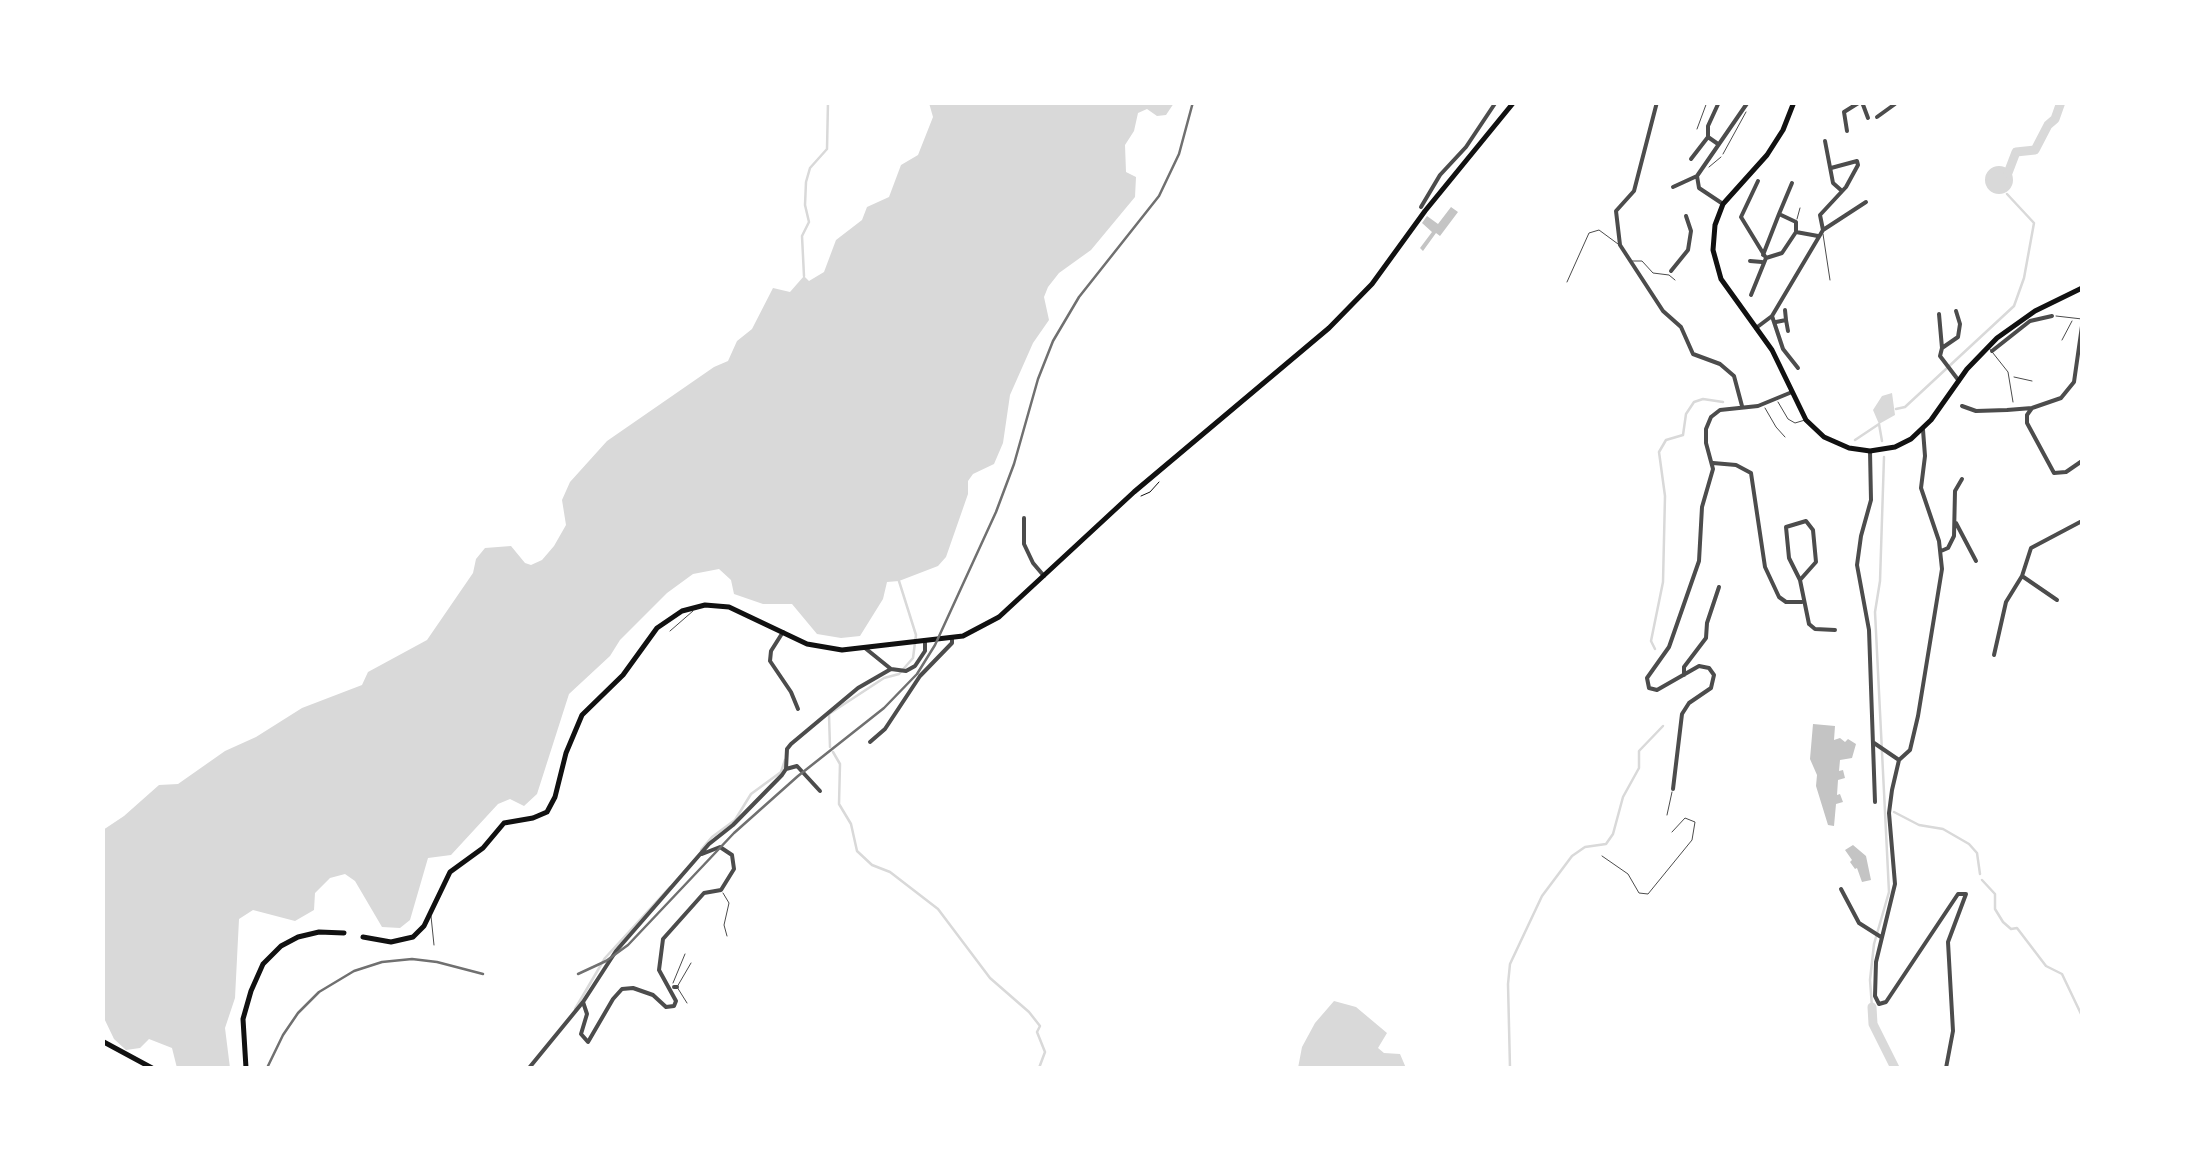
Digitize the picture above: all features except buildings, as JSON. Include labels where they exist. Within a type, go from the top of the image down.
[{"type":"main road","points":[[362,937],[391,942],[410,939],[421,931],[447,876],[482,848],[500,826],[547,812],[586,708],[623,676],[658,628],[682,611],[698,606],[738,610],[825,649],[952,638],[988,624],[1134,492],[1329,328],[1372,284],[1514,102]]},
{"type":"main road","points":[[1794,102],[1774,146],[1723,204],[1713,235],[1716,265],[1726,287],[1778,360],[1806,420],[1838,445],[1870,451],[1904,443],[1923,430],[1959,381],[1990,349],[2035,311],[2082,289]]},
{"type":"main road","points":[[246,1068],[243,1018],[263,964],[298,936],[344,933]]},
{"type":"main road","points":[[102,1041],[152,1068]]},
{"type":"street","points":[[1421,208],[1440,175],[1466,148],[1492,102]]},
{"type":"street","points":[[1657,102],[1634,192],[1616,211],[1620,245],[1663,311],[1681,328],[1693,354],[1728,368],[1742,406]]},
{"type":"street","points":[[1673,187],[1697,176],[1748,102]]},
{"type":"street","points":[[1847,130],[1844,112],[1861,102],[1868,118]]},
{"type":"street","points":[[1690,158],[1708,137],[1708,126],[1718,103]]},
{"type":"street","points":[[1877,116],[1895,103]]},
{"type":"street","points":[[1708,137],[1717,146]]},
{"type":"street","points":[[1825,141],[1833,184],[1842,192]]},
{"type":"street","points":[[1823,230],[1820,215],[1853,177],[1857,161],[1831,168]]},
{"type":"street","points":[[1440,175],[1448,182]]},
{"type":"street","points":[[1697,176],[1699,188],[1723,204]]},
{"type":"street","points":[[1758,182],[1742,217],[1764,258]]},
{"type":"street","points":[[1751,296],[1763,272],[1764,258],[1792,183]]},
{"type":"street","points":[[1756,328],[1772,316],[1823,230],[1866,202]]},
{"type":"street","points":[[1750,261],[1782,253],[1796,232],[1796,222],[1779,214]]},
{"type":"street","points":[[1670,271],[1686,254],[1691,234],[1686,216]]},
{"type":"street","points":[[1691,234],[1698,229]]},
{"type":"street","points":[[1796,232],[1818,236]]},
{"type":"street","points":[[1785,310],[1788,331]]},
{"type":"street","points":[[1942,348],[1958,338],[1960,324],[1956,311]]},
{"type":"street","points":[[1938,314],[1940,356],[1959,381]]},
{"type":"street","points":[[1772,316],[1783,349],[1798,368]]},
{"type":"street","points":[[1990,349],[2030,321],[2052,316]]},
{"type":"street","points":[[1776,322],[1786,320]]},
{"type":"street","points":[[1962,406],[1984,412],[2032,408],[2061,398],[2080,372],[2082,322]]},
{"type":"street","points":[[1673,788],[1682,714],[1689,703],[1711,688],[1712,671],[1705,666],[1693,668],[1656,690],[1647,685],[1648,675],[1669,647],[1699,561],[1702,507],[1712,477],[1713,463],[1706,443],[1709,422],[1720,410],[1764,405],[1792,392]]},
{"type":"street","points":[[2032,408],[2027,423],[2054,473],[2066,472],[2082,461]]},
{"type":"street","points":[[1875,802],[1899,760],[1910,750],[1941,583],[1940,552],[1922,495],[1923,430]]},
{"type":"street","points":[[1870,451],[1871,500],[1857,565],[1869,630],[1876,745],[1889,812],[1888,844],[1895,884],[1878,937],[1874,986],[1876,1000],[1881,1004],[1958,894],[1966,894],[1948,942],[1953,1031],[1946,1068]]},
{"type":"street","points":[[1713,463],[1736,464],[1750,473],[1765,567],[1779,597],[1786,602],[1802,602]]},
{"type":"street","points":[[1940,552],[1951,543],[1956,523],[1955,492],[1962,479]]},
{"type":"street","points":[[1024,518],[1024,544],[1044,576]]},
{"type":"street","points":[[1800,580],[1816,562],[1813,530],[1806,521],[1789,524],[1785,530],[1789,558],[1800,580],[1802,602],[1811,627],[1835,630]]},
{"type":"street","points":[[1994,655],[2006,602],[2034,545],[2082,521]]},
{"type":"street","points":[[1956,523],[1976,561]]},
{"type":"street","points":[[2022,576],[2057,600]]},
{"type":"street","points":[[1684,675],[1684,667],[1706,638],[1719,587]]},
{"type":"street","points":[[783,632],[770,660],[798,710]]},
{"type":"street","points":[[870,742],[885,729],[920,676],[952,643],[952,638]]},
{"type":"street","points":[[786,769],[787,749],[797,737],[858,688],[915,666],[925,651],[918,640]]},
{"type":"street","points":[[864,648],[897,670]]},
{"type":"street","points":[[1876,745],[1899,760]]},
{"type":"street","points":[[529,1068],[582,1002],[616,951],[702,854],[786,769],[797,766],[820,791]]},
{"type":"street","points":[[582,1002],[587,1014],[581,1034],[588,1042],[612,999],[622,990],[633,988],[650,994],[668,1007],[676,1002],[659,970],[663,939],[704,893],[721,890],[734,869],[732,856],[720,847],[702,854]]},
{"type":"street","points":[[1841,889],[1858,924],[1878,937]]},
{"type":"lane","points":[[1697,129],[1707,102]]},
{"type":"lane","points":[[1710,167],[1723,154],[1746,112]]},
{"type":"lane","points":[[1717,146],[1723,154]]},
{"type":"lane","points":[[1796,222],[1800,208]]},
{"type":"lane","points":[[1568,282],[1589,233],[1599,230],[1620,245]]},
{"type":"lane","points":[[1823,230],[1830,280]]},
{"type":"lane","points":[[1629,262],[1642,260],[1653,273],[1675,280]]},
{"type":"lane","points":[[2052,316],[2082,322]]},
{"type":"lane","points":[[2062,340],[2073,318]]},
{"type":"lane","points":[[1990,349],[2010,377],[2013,402]]},
{"type":"lane","points":[[2010,377],[2032,381]]},
{"type":"lane","points":[[1777,399],[1788,419],[1796,423],[1806,420]]},
{"type":"lane","points":[[1764,405],[1785,437]]},
{"type":"lane","points":[[670,632],[698,606]]},
{"type":"lane","points":[[1668,816],[1673,788]]},
{"type":"lane","points":[[1602,856],[1628,874],[1639,893],[1648,894],[1692,840],[1695,822],[1685,818],[1672,832]]},
{"type":"lane","points":[[721,890],[729,902],[724,924],[726,936]]},
{"type":"lane","points":[[431,913],[434,945]]},
{"type":"lane","points":[[685,954],[673,979],[687,1002]]},
{"type":"lane","points":[[676,1002],[676,987],[690,962]]},
{"type":"shaded area","points":[[929,103],[1174,103],[1166,115],[1157,116],[1147,109],[1138,113],[1134,131],[1125,145],[1126,172],[1136,177],[1135,197],[1091,250],[1059,273],[1048,287],[1044,297],[1049,320],[1033,343],[1010,395],[1003,443],[994,464],[973,474],[968,481],[968,494],[946,557],[938,566],[887,582],[883,599],[860,636],[841,638],[817,634],[792,604],[763,604],[734,594],[731,580],[719,569],[693,574],[667,593],[569,694],[537,794],[524,806],[510,799],[498,804],[451,855],[428,858],[410,920],[400,928],[382,927],[355,881],[345,874],[330,878],[315,893],[314,910],[295,921],[253,910],[239,919],[235,998],[225,1028],[230,1068],[177,1068],[172,1048],[149,1039],[140,1048],[126,1050],[114,1039],[103,1016],[103,830],[159,785],[178,784],[225,751],[302,708],[362,685],[368,672],[427,640],[473,573],[476,559],[485,548],[511,546],[525,563],[531,565],[542,560],[566,525],[562,500],[570,482],[607,441],[728,361],[737,341],[752,329],[773,288],[790,292],[804,276],[809,281],[824,272],[836,240],[862,220],[867,207],[889,197],[901,165],[918,155],[933,117]]},
{"type":"shaded area","points":[[1999,166],[2009,170],[2013,180],[2009,190],[1999,194],[1989,190],[1985,180],[1989,170]]},
{"type":"shaded area","points":[[1892,393],[1895,415],[1879,424],[1873,410],[1882,396]]},
{"type":"shaded area","points":[[1334,1001],[1356,1007],[1387,1033],[1378,1048],[1384,1053],[1400,1054],[1406,1068],[1298,1068],[1302,1047],[1315,1023]]},
{"type":"waterway","points":[[804,276],[802,236],[809,222],[806,182],[810,168],[827,149],[828,102]]},
{"type":"waterway","points":[[2008,173],[2016,152],[2035,150],[2061,102]]},
{"type":"waterway","points":[[1896,409],[1905,407],[2014,306],[2024,278],[2034,223],[2007,194]]},
{"type":"waterway","points":[[1655,649],[1651,641],[1663,582],[1665,496],[1659,452],[1666,440],[1683,435],[1686,414],[1694,402],[1723,402]]},
{"type":"waterway","points":[[1855,440],[1879,424],[1882,441]]},
{"type":"waterway","points":[[1872,1007],[1874,944],[1889,892],[1875,612],[1880,581],[1884,457]]},
{"type":"waterway","points":[[829,714],[884,678],[899,674],[913,658],[916,635],[899,581]]},
{"type":"waterway","points":[[829,715],[830,747]]},
{"type":"waterway","points":[[1510,1068],[1510,964],[1542,896],[1572,856],[1585,847],[1606,844],[1613,834],[1623,797],[1639,768],[1639,751],[1663,726]]},
{"type":"waterway","points":[[833,752],[840,764],[839,804],[851,824],[857,851],[938,909],[990,978],[1029,1012],[1040,1026],[1037,1032],[1045,1052],[1039,1068]]},
{"type":"waterway","points":[[701,850],[735,820],[751,794],[781,772],[785,760]]},
{"type":"waterway","points":[[1894,812],[1919,825],[1943,829],[1969,844],[1977,853],[1980,874]]},
{"type":"waterway","points":[[1982,880],[1995,894],[1995,909],[2003,922],[2011,929],[2017,928],[2046,966],[2062,974],[2082,1016]]},
{"type":"waterway","points":[[575,1009],[605,958],[670,887]]},
{"type":"waterway","points":[[1872,1007],[1873,1024],[1895,1068]]},
{"type":"railway","points":[[578,974],[628,945],[734,833],[884,708],[917,674],[935,645],[996,512],[1053,341],[1079,297],[1159,196],[1179,154],[1193,102]]},
{"type":"railway","points":[[267,1068],[298,1013],[319,992],[354,971],[382,962],[412,959],[483,974]]}]
